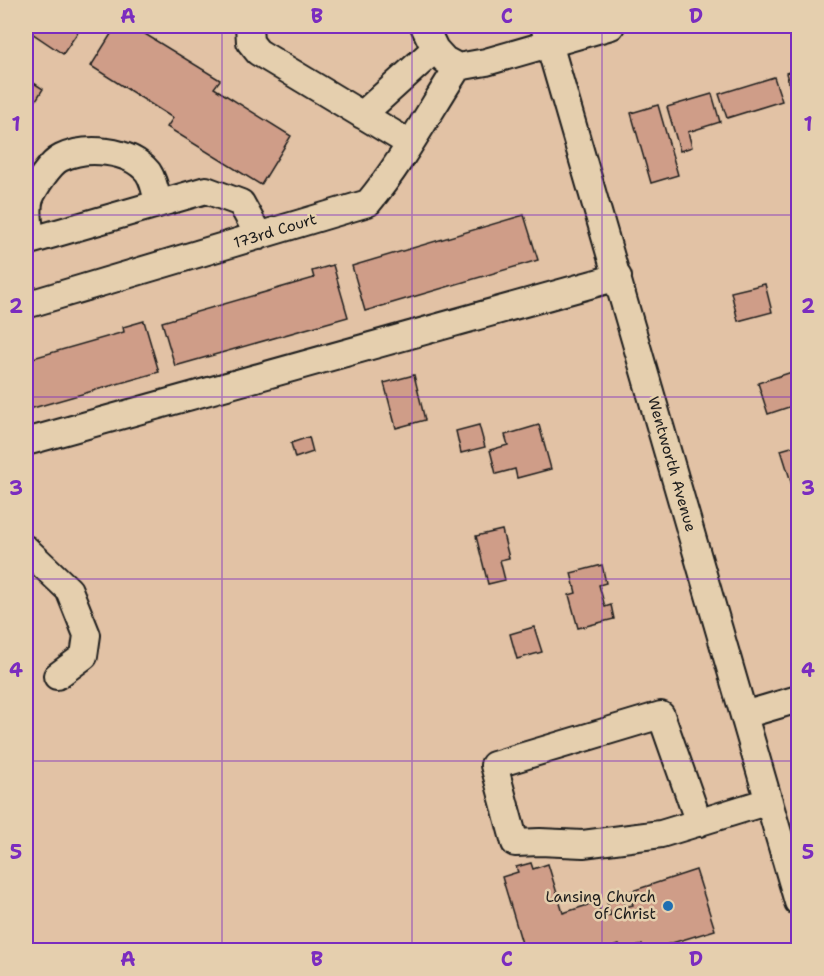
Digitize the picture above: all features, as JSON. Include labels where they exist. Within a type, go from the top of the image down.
[{"type":"street","points":[[249,26],[250,42],[258,52],[409,143]]},
{"type":"street","points":[[424,26],[435,49],[445,60],[458,67],[486,62],[547,34],[610,26]]},
{"type":"street","name":"Wentworth Avenue","points":[[547,34],[798,902]]},
{"type":"street","points":[[362,115],[435,49]]},
{"type":"street","name":"173rd Court","points":[[26,305],[368,203],[393,172],[458,67]]},
{"type":"street","points":[[159,203],[147,171],[133,161],[109,151],[84,152],[59,158],[41,178],[30,200],[28,241],[206,190],[241,203],[259,236]]},
{"type":"street","points":[[26,442],[618,277]]},
{"type":"street","points":[[26,549],[69,590],[87,635],[84,656],[57,676]]},
{"type":"street","points":[[744,715],[798,699]]},
{"type":"street","points":[[699,823],[661,715],[494,765],[515,843],[583,844],[661,834],[699,823],[769,801]]},
{"type":"building","points":[[26,26],[82,26],[63,54],[26,29]]},
{"type":"building","points":[[116,26],[132,26],[220,80],[214,88],[291,136],[261,185],[167,127],[173,118],[91,66]]},
{"type":"building","points":[[798,69],[798,102],[794,103],[786,73]]},
{"type":"building","points":[[774,77],[782,101],[727,118],[719,94]]},
{"type":"building","points":[[26,78],[43,89],[26,116]]},
{"type":"building","points":[[712,94],[720,122],[688,132],[692,147],[680,151],[667,107]]},
{"type":"building","points":[[658,105],[678,175],[651,183],[631,113]]},
{"type":"building","points":[[524,215],[538,260],[365,311],[352,266]]},
{"type":"building","points":[[333,265],[348,317],[175,366],[162,322],[314,278],[312,271]]},
{"type":"building","points":[[765,284],[772,312],[738,321],[731,292]]},
{"type":"building","points":[[144,321],[159,372],[26,410],[26,360],[124,332],[123,327]]},
{"type":"building","points":[[798,370],[798,404],[768,414],[758,383]]},
{"type":"building","points":[[414,375],[425,420],[396,428],[384,383]]},
{"type":"building","points":[[479,425],[485,447],[461,453],[456,431]]},
{"type":"building","points":[[539,425],[551,469],[517,478],[515,469],[496,474],[490,450],[508,445],[505,435]]},
{"type":"building","points":[[309,437],[313,452],[295,458],[291,443]]},
{"type":"building","points":[[798,445],[798,497],[796,498],[781,450]]},
{"type":"building","points":[[502,530],[509,558],[500,560],[505,580],[488,584],[476,536]]},
{"type":"building","points":[[602,565],[606,583],[599,585],[605,607],[611,605],[614,619],[578,628],[569,595],[576,593],[571,573]]},
{"type":"building","points":[[534,627],[542,652],[517,659],[510,634]]},
{"type":"building","name":"Lansing Church of Christ","points":[[531,863],[533,869],[548,864],[563,913],[597,902],[602,918],[611,915],[607,902],[622,898],[625,907],[633,905],[629,892],[696,870],[715,930],[649,950],[643,950],[642,945],[620,950],[619,945],[610,948],[611,950],[524,950],[502,877],[518,872],[516,867]]},
{"type":"place","name":"Lansing Church of Christ","points":[[668,906]]}]
